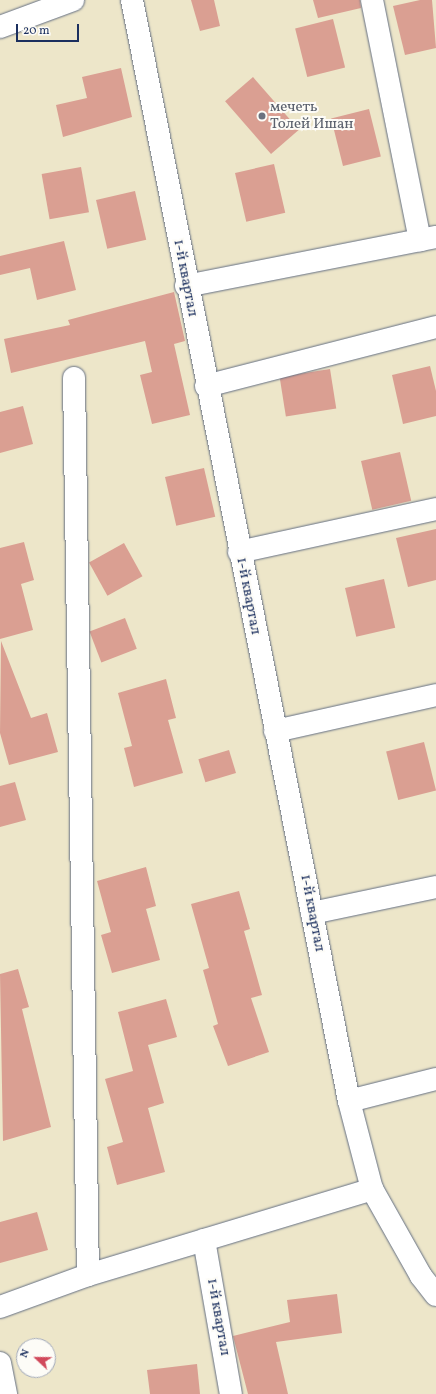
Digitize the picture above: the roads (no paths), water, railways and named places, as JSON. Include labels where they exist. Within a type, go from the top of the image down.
[{"type":"street","points":[[0,27],[73,0]]},
{"type":"street","name":"1-й квартал","points":[[132,0],[186,286],[349,1101],[372,1189],[421,1276],[436,1295]]},
{"type":"street","points":[[186,286],[428,239],[372,0]]},
{"type":"street","points":[[206,386],[436,327]]},
{"type":"street","points":[[74,378],[88,1275]]},
{"type":"street","points":[[239,552],[436,509]]},
{"type":"street","points":[[275,731],[436,695]]},
{"type":"street","points":[[312,913],[436,887]]},
{"type":"street","points":[[349,1101],[436,1079]]},
{"type":"street","points":[[0,1307],[88,1275],[372,1189]]},
{"type":"street","name":"1-й квартал","points":[[204,1240],[231,1394]]},
{"type":"street","points":[[0,1363],[6,1394]]},
{"type":"place","name":"мечеть Толей Ишан","points":[[262,116]]}]
